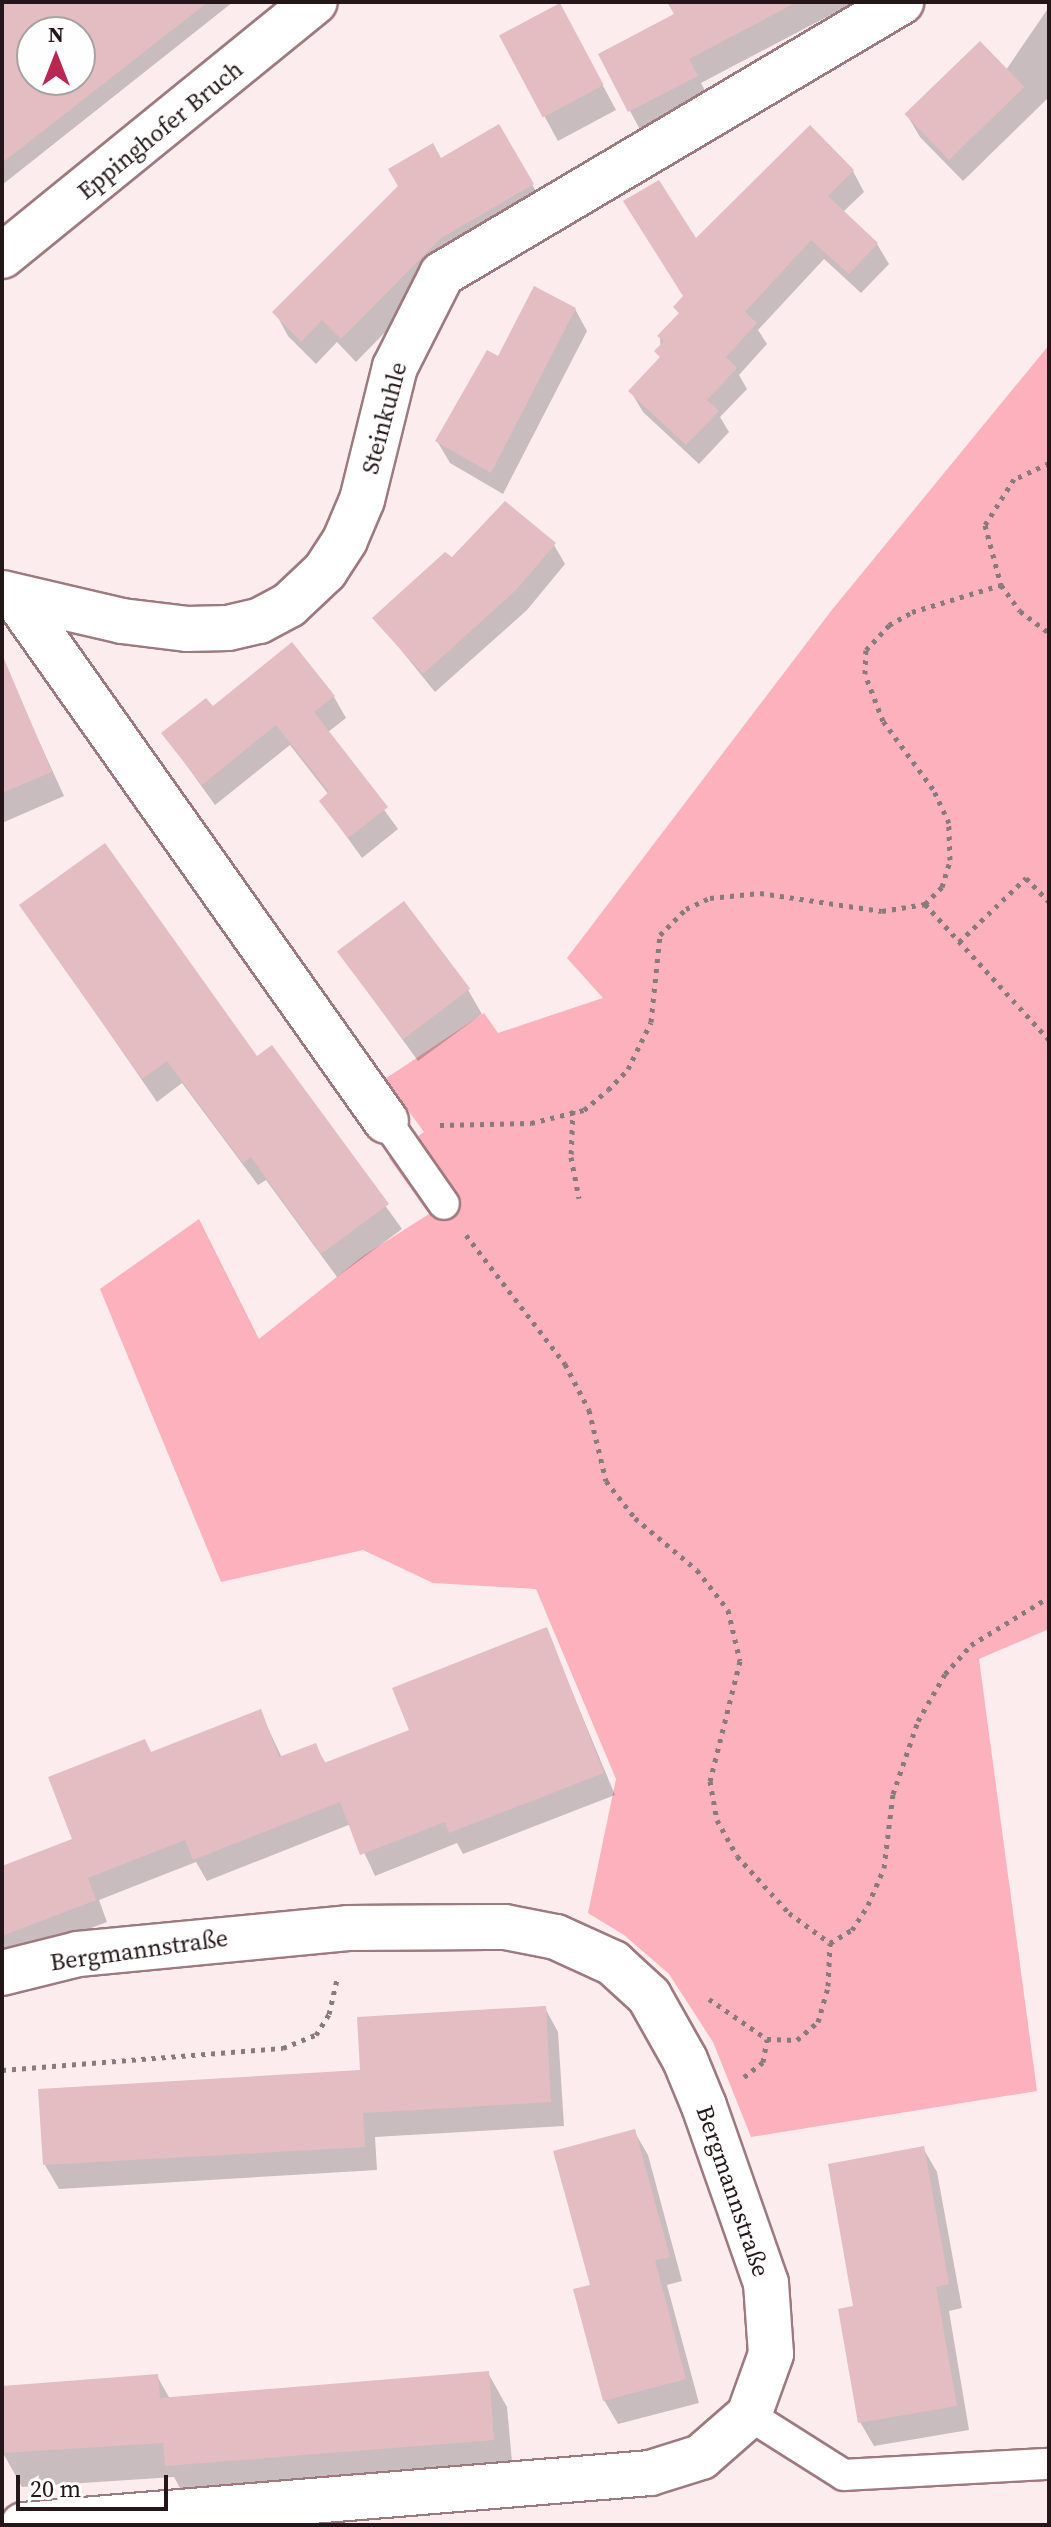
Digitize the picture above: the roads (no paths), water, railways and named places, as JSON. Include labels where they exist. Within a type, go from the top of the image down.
[{"type":"street","name":"Eppinghofer Bruch","points":[[2,256],[315,2]]},
{"type":"street","name":"Steinkuhle","points":[[9,595],[187,629],[238,626],[289,605],[325,571],[345,540],[362,500],[395,367],[442,274],[901,2]]},
{"type":"street","name":"Steinkuhle","points":[[9,595],[386,1121]]},
{"type":"street","name":"Bergmannstraße","points":[[2,1973],[78,1954],[348,1928],[505,1927],[556,1937],[613,1963],[649,1996],[695,2083],[766,2283],[771,2354],[749,2415],[701,2457],[650,2473],[23,2525]]},
{"type":"lane","points":[[386,1121],[444,1204]]},
{"type":"lane","points":[[749,2415],[844,2475],[1049,2464]]}]
